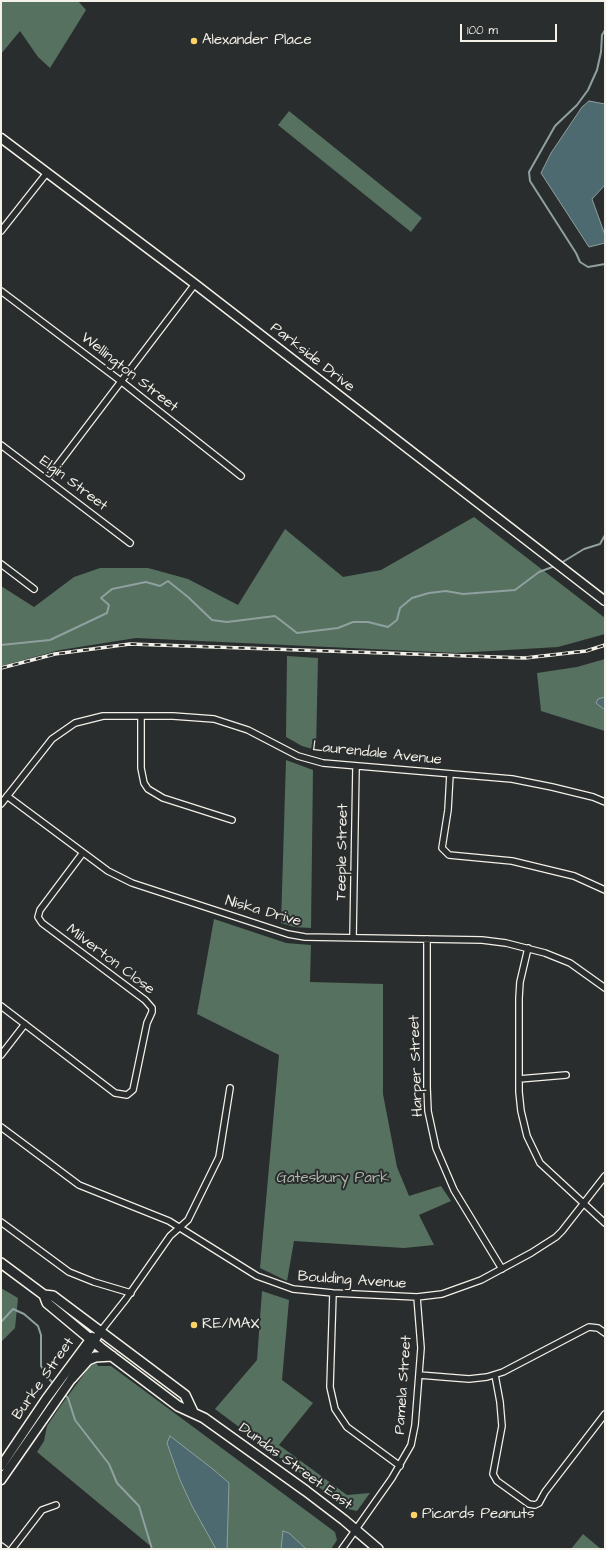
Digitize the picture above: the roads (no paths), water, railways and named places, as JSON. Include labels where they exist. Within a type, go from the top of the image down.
[{"type":"main road","name":"Parkside Drive","points":[[1,138],[46,174],[195,284],[605,601]]},
{"type":"main road","name":"Dundas Street East","points":[[1,1263],[44,1295],[53,1296],[102,1330],[185,1395],[192,1412]]},
{"type":"main road","name":"Dundas Street East","points":[[44,1295],[47,1304],[112,1356],[178,1406],[192,1412],[216,1426],[306,1491],[378,1549]]},
{"type":"main road","name":"Burke Street","points":[[1,1466],[68,1375],[92,1339],[102,1330]]},
{"type":"main road","points":[[68,1375],[88,1360],[101,1356],[112,1356]]},
{"type":"main road","name":"Burke Street","points":[[1,1480],[18,1457],[49,1401]]},
{"type":"street","points":[[1,231],[46,174]]},
{"type":"street","points":[[47,479],[195,284]]},
{"type":"street","name":"Wellington Street","points":[[1,291],[122,382],[241,476]]},
{"type":"street","name":"Elgin Street","points":[[1,445],[130,543]]},
{"type":"street","points":[[1,564],[34,589]]},
{"type":"street","name":"Laurendale Avenue","points":[[1,804],[47,744],[60,732],[75,723],[90,718],[103,716],[200,717],[225,722],[248,730],[305,759],[323,763],[356,767],[512,779],[593,797],[605,802]]},
{"type":"street","points":[[141,717],[141,768],[144,783],[148,789],[163,798],[232,820]]},
{"type":"street","name":"Teeple Street","points":[[353,937],[356,767]]},
{"type":"street","points":[[450,774],[448,810],[442,848],[449,855],[512,861],[574,876],[605,890]]},
{"type":"street","name":"Niska Drive","points":[[7,796],[82,854],[108,871],[132,883],[288,934],[305,937],[496,941],[528,948],[570,963],[605,988]]},
{"type":"street","name":"Milverton Close","points":[[24,1024],[115,1093],[127,1095],[133,1090],[152,1008],[145,1000],[42,923],[38,917],[40,910],[82,854]]},
{"type":"street","name":"Harper Street","points":[[427,939],[427,1087],[428,1110],[436,1148],[454,1190],[502,1269]]},
{"type":"street","points":[[528,948],[519,990],[519,1079],[521,1111],[527,1136],[534,1154],[547,1171],[605,1223]]},
{"type":"street","points":[[1,1006],[24,1024],[1,1055]]},
{"type":"street","points":[[519,1079],[566,1075]]},
{"type":"street","name":"Burke Street","points":[[102,1330],[131,1293],[170,1236],[188,1220],[219,1157],[230,1088]]},
{"type":"street","name":"Boulding Avenue","points":[[1,1127],[79,1185],[154,1215],[180,1228],[241,1267],[264,1279],[292,1289],[333,1293],[417,1297],[442,1294],[468,1286],[502,1269],[556,1237],[605,1176]]},
{"type":"street","points":[[1,1222],[69,1272],[94,1282],[131,1293]]},
{"type":"street","points":[[333,1293],[330,1386],[335,1409],[347,1427],[400,1466]]},
{"type":"street","name":"Pamela Street","points":[[342,1549],[400,1466],[408,1452],[413,1436],[420,1348],[417,1297]]},
{"type":"street","points":[[419,1375],[474,1379],[495,1375],[589,1327],[598,1328],[605,1333]]},
{"type":"street","points":[[495,1375],[500,1402],[502,1426],[492,1474],[497,1481],[529,1504],[535,1505],[539,1503],[545,1492],[605,1414]]},
{"type":"street","points":[[12,1549],[42,1510],[56,1505]]},
{"type":"street","points":[[1,1546],[5,1549]]},
{"type":"water","points":[[589,101],[605,104],[605,185],[592,199],[605,235],[605,243],[589,247],[541,173],[551,153],[582,107]]},
{"type":"water","points":[[605,697],[605,710],[596,703],[598,699]]},
{"type":"water","points":[[170,1436],[229,1483],[227,1549],[216,1549],[192,1506],[180,1480],[167,1443]]},
{"type":"water","points":[[283,1531],[289,1533],[306,1549],[281,1549]]},
{"type":"waterway","points":[[605,30],[602,35],[601,52],[597,70],[588,90],[577,105],[555,126],[529,172],[530,181],[576,253],[580,262],[588,267],[605,264]]},
{"type":"waterway","points":[[561,563],[584,549],[600,544],[605,535]]},
{"type":"waterway","points":[[1,645],[50,640],[107,613],[109,605],[101,598],[112,589],[146,582],[160,586],[168,581],[188,597],[212,620],[227,622],[275,616],[297,633],[338,628],[353,622],[368,622],[388,627],[397,620],[400,608],[412,598],[429,593],[446,591],[463,594],[515,590],[539,572],[555,566]]},
{"type":"waterway","points":[[1,1322],[13,1309],[24,1314],[38,1326],[41,1335],[41,1366],[49,1379],[55,1385]]},
{"type":"waterway","points":[[63,1393],[68,1398],[75,1420],[109,1464],[117,1483],[139,1506],[152,1549]]},
{"type":"railway","points":[[1,668],[55,654],[130,644],[525,658],[586,651],[605,645]]},
{"type":"place","name":"Alexander Place","points":[[194,41]]},
{"type":"place","name":"RE/MAX","points":[[194,1325]]},
{"type":"place","name":"Picards Peanuts","points":[[414,1515]]},
{"type":"park label","name":"Gatesbury Park","points":[[333,1179]]}]
